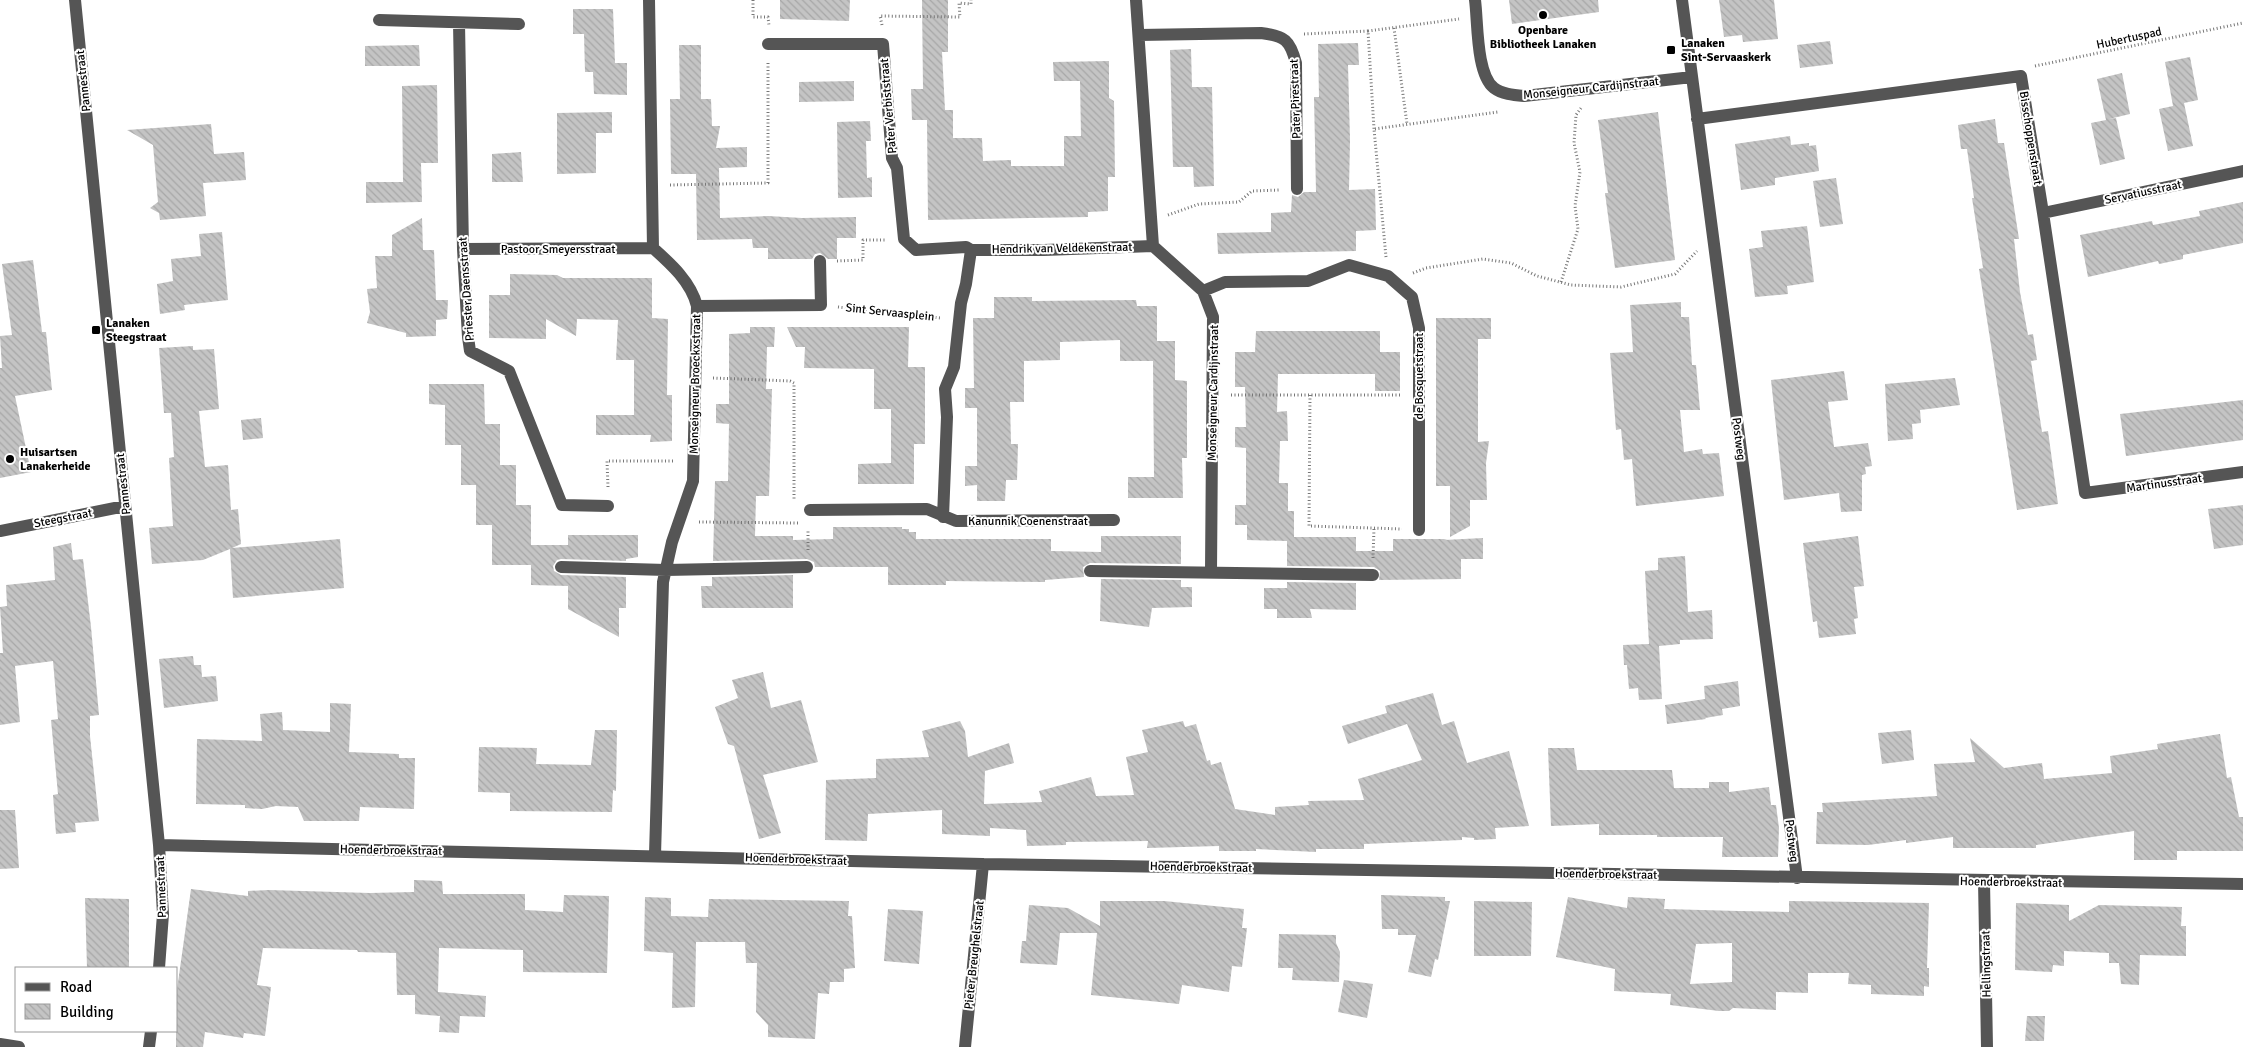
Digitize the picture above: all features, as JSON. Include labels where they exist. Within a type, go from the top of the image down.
[{"type":"street","name":"Pannestraat","points":[[75,0],[159,845],[163,914],[159,967]]},
{"type":"street","points":[[649,0],[653,248]]},
{"type":"street","points":[[1136,0],[1153,246]]},
{"type":"street","name":"Monseigneur Cardijnstraat","points":[[1476,0],[1482,70],[1488,82],[1494,88],[1507,94],[1524,96],[1692,77]]},
{"type":"street","name":"Postweg","points":[[1682,0],[1797,878]]},
{"type":"street","points":[[379,20],[519,24]]},
{"type":"street","name":"Priester Daensstraat","points":[[459,22],[463,249],[470,350],[509,371],[562,505],[608,506]]},
{"type":"street","points":[[1139,35],[1262,33],[1278,35]]},
{"type":"street","name":"Pater Pirestraat","points":[[1278,35],[1291,45],[1296,63],[1297,189]]},
{"type":"street","name":"Pater Verbiststraat","points":[[768,44],[883,44],[892,158],[897,168],[904,239]]},
{"type":"street","name":"Bisschoppenstraat","points":[[1697,119],[2021,76],[2044,212],[2085,493]]},
{"type":"street","name":"Servatiusstraat","points":[[2044,212],[2243,172]]},
{"type":"street","points":[[904,239],[916,250],[966,247],[971,250],[959,320],[954,368],[945,389],[947,417],[943,517]]},
{"type":"street","name":"Monseigneur Cardijnstraat","points":[[1153,246],[1203,291],[1214,317],[1211,571]]},
{"type":"street","name":"Hendrik van Veldekenstraat","points":[[971,250],[1044,250],[1153,246]]},
{"type":"street","name":"Pastoor Smeyersstraat","points":[[463,249],[653,248]]},
{"type":"street","name":"Monseigneur Broeckxstraat","points":[[653,248],[669,263],[694,293],[697,306],[693,481],[679,522],[663,582],[655,855]]},
{"type":"street","points":[[697,306],[821,305],[820,261]]},
{"type":"street","points":[[1203,291],[1225,282],[1308,281],[1349,265],[1392,279]]},
{"type":"street","name":"de Bosquetstraat","points":[[1392,279],[1412,297],[1419,328],[1420,530]]},
{"type":"street","name":"Martinusstraat","points":[[2085,493],[2243,472]]},
{"type":"street","name":"Steegstraat","points":[[0,531],[125,506]]},
{"type":"street","name":"Kanunnik Coenenstraat","points":[[810,510],[927,509],[956,521],[1114,520]]},
{"type":"street","points":[[561,567],[666,570],[807,567]]},
{"type":"street","points":[[1090,571],[1211,571],[1372,575]]},
{"type":"street","name":"Hoenderbroekstraat","points":[[159,845],[983,864],[1984,882],[2243,884]]},
{"type":"street","name":"Pieter Breughelstraat","points":[[965,1047],[983,864]]},
{"type":"street","name":"Hellingstraat","points":[[1984,882],[1987,1047]]},
{"type":"street","points":[[149,1047],[151,1032]]},
{"type":"street","points":[[0,1044],[20,1047]]},
{"type":"path","points":[[652,186],[768,183],[768,17],[753,17],[753,0]]},
{"type":"path","points":[[873,25],[882,25],[880,16],[960,17],[959,3],[971,4],[971,0]]},
{"type":"path","points":[[1278,35],[1368,31],[1478,16]]},
{"type":"path","name":"Hubertuspad","points":[[2021,76],[2030,67],[2243,23]]},
{"type":"path","points":[[768,25],[778,25]]},
{"type":"path","points":[[1394,28],[1407,124]]},
{"type":"path","points":[[1368,31],[1374,129],[1392,279],[1426,268],[1483,259],[1511,263],[1537,276],[1571,285],[1622,286],[1675,274],[1712,234]]},
{"type":"path","points":[[1561,282],[1578,229],[1575,206],[1580,172],[1574,143],[1576,115],[1593,88]]},
{"type":"path","points":[[1374,129],[1500,111]]},
{"type":"path","points":[[1151,221],[1199,204],[1239,202],[1252,191],[1297,189]]},
{"type":"path","points":[[820,261],[863,260],[863,240],[904,239]]},
{"type":"path","name":"Sint Servaasplein","points":[[821,305],[959,320]]},
{"type":"path","points":[[695,378],[790,380],[794,384],[794,509],[810,510],[807,567]]},
{"type":"path","points":[[1213,395],[1419,395]]},
{"type":"path","points":[[1310,395],[1309,526],[1420,530]]},
{"type":"path","points":[[608,506],[607,461],[693,461]]},
{"type":"path","points":[[679,522],[808,524]]},
{"type":"path","points":[[1372,575],[1374,528]]},
{"type":"building","points":[[780,0],[850,0],[849,21],[780,19]]},
{"type":"building","points":[[922,0],[948,0],[948,52],[942,52],[945,110],[953,110],[953,138],[982,138],[983,161],[1011,160],[1011,166],[1064,166],[1064,136],[1081,136],[1080,81],[1054,81],[1053,62],[1109,61],[1109,98],[1114,101],[1115,177],[1108,177],[1108,211],[1088,212],[1088,217],[928,220],[927,120],[912,120],[911,89],[923,89]]},
{"type":"building","name":"Openbare Bibliotheek Lanaken","points":[[1509,0],[1598,0],[1599,12],[1512,24]]},
{"type":"building","points":[[1719,0],[1774,0],[1778,39],[1743,42],[1742,35],[1724,37]]},
{"type":"building","points":[[573,9],[613,9],[615,63],[627,63],[627,95],[594,94],[593,72],[585,72],[584,34],[573,34]]},
{"type":"building","points":[[1830,41],[1833,64],[1800,68],[1797,45]]},
{"type":"building","points":[[1358,43],[1359,65],[1348,65],[1349,190],[1375,189],[1376,230],[1356,231],[1356,251],[1218,254],[1217,233],[1271,232],[1271,213],[1291,212],[1292,195],[1298,197],[1304,192],[1316,192],[1314,97],[1319,97],[1318,44]]},
{"type":"building","points":[[419,45],[420,66],[365,66],[365,46]]},
{"type":"building","points":[[679,45],[701,45],[701,99],[711,99],[712,126],[720,126],[716,148],[747,147],[747,167],[719,168],[720,218],[768,216],[802,218],[856,217],[856,238],[837,238],[837,259],[828,259],[820,253],[815,254],[812,259],[768,259],[768,248],[753,248],[752,239],[697,240],[696,174],[671,174],[670,99],[680,99]]},
{"type":"building","points":[[1191,49],[1192,87],[1212,87],[1214,186],[1194,187],[1193,167],[1173,167],[1170,50]]},
{"type":"building","points":[[2190,57],[2198,100],[2184,103],[2193,146],[2168,151],[2159,109],[2173,106],[2165,62]]},
{"type":"building","points":[[2122,73],[2130,114],[2109,119],[2116,118],[2125,159],[2100,165],[2091,123],[2106,120],[2097,79]]},
{"type":"building","points":[[854,81],[854,101],[799,102],[799,82]]},
{"type":"building","points":[[437,85],[438,163],[421,163],[422,202],[366,203],[366,182],[403,182],[402,86]]},
{"type":"building","points":[[612,112],[612,133],[596,133],[596,173],[557,174],[557,113]]},
{"type":"building","points":[[1658,112],[1675,260],[1615,268],[1605,193],[1608,193],[1598,120]]},
{"type":"building","points":[[1995,119],[1998,143],[2004,143],[2019,239],[2014,239],[2020,292],[2028,335],[2033,334],[2037,360],[2031,361],[2042,432],[2048,431],[2058,504],[2017,510],[1979,269],[1983,268],[1972,198],[1974,198],[1967,149],[1961,149],[1958,125]]},
{"type":"building","points":[[870,121],[871,141],[866,141],[867,178],[872,177],[872,197],[838,198],[837,122]]},
{"type":"building","points":[[211,124],[214,154],[244,152],[246,180],[203,183],[206,216],[160,220],[159,213],[150,208],[158,202],[153,145],[127,130]]},
{"type":"building","points":[[1790,136],[1791,145],[1809,143],[1809,146],[1816,145],[1819,171],[1775,178],[1775,185],[1741,190],[1735,144]]},
{"type":"building","points":[[521,152],[523,182],[492,182],[492,154]]},
{"type":"building","points":[[1836,178],[1843,224],[1820,227],[1813,181]]},
{"type":"building","points":[[2243,202],[2243,243],[2183,255],[2183,259],[2159,264],[2158,261],[2088,277],[2080,235],[2152,221],[2153,225],[2200,216],[2199,211]]},
{"type":"building","points":[[422,218],[423,250],[434,250],[436,300],[448,300],[447,319],[436,320],[436,336],[406,337],[406,333],[367,323],[370,312],[367,289],[377,288],[375,256],[392,256],[392,235]]},
{"type":"building","points":[[1807,226],[1814,282],[1787,286],[1788,294],[1755,297],[1749,249],[1763,247],[1761,231]]},
{"type":"building","points":[[222,232],[228,300],[184,305],[185,310],[160,314],[157,284],[173,281],[171,259],[201,256],[199,234]]},
{"type":"building","points":[[33,260],[42,332],[46,332],[52,390],[15,396],[31,472],[0,478],[0,368],[2,368],[0,336],[12,335],[2,264]]},
{"type":"building","points":[[510,274],[557,275],[563,278],[652,278],[652,318],[668,319],[667,395],[672,395],[672,441],[650,442],[651,435],[596,435],[596,415],[634,415],[634,360],[616,360],[618,320],[577,319],[576,336],[546,319],[546,339],[489,338],[489,295],[510,295]]},
{"type":"building","points":[[994,297],[1032,297],[1032,301],[1136,300],[1137,306],[1157,306],[1157,341],[1175,341],[1175,380],[1187,381],[1187,458],[1182,458],[1183,498],[1128,498],[1128,477],[1154,477],[1153,361],[1120,361],[1120,340],[1060,342],[1060,360],[1024,361],[1024,402],[1010,402],[1011,444],[1018,444],[1017,480],[1006,480],[1005,501],[977,501],[977,485],[965,486],[965,466],[977,466],[977,408],[965,408],[965,388],[974,388],[973,318],[994,318]]},
{"type":"building","points":[[1681,302],[1681,317],[1689,317],[1692,365],[1696,365],[1700,410],[1680,410],[1684,452],[1702,449],[1703,454],[1719,453],[1724,496],[1636,506],[1632,459],[1624,460],[1621,429],[1616,430],[1610,353],[1633,352],[1630,305]]},
{"type":"building","points":[[1436,318],[1491,318],[1491,339],[1478,339],[1478,442],[1489,441],[1486,463],[1487,500],[1470,500],[1470,526],[1450,537],[1450,486],[1436,486]]},
{"type":"building","points":[[750,327],[775,327],[774,347],[767,347],[766,389],[772,389],[769,496],[756,496],[755,536],[793,536],[793,540],[833,539],[833,527],[902,527],[902,529],[909,529],[909,532],[916,532],[916,539],[1051,539],[1051,551],[1101,552],[1101,536],[1181,536],[1181,564],[1090,563],[1083,567],[1084,577],[1045,580],[1045,582],[946,581],[946,585],[888,585],[888,567],[815,567],[814,562],[807,559],[713,561],[715,481],[728,481],[729,424],[716,423],[716,404],[729,404],[729,334],[750,333]]},
{"type":"building","points":[[787,327],[909,327],[908,367],[925,367],[925,444],[914,444],[914,484],[858,484],[858,464],[891,463],[891,409],[874,409],[874,369],[804,368],[805,347],[796,347]]},
{"type":"building","points":[[1256,331],[1380,331],[1380,352],[1400,352],[1400,391],[1375,391],[1375,374],[1278,374],[1277,412],[1287,411],[1288,441],[1280,441],[1279,483],[1288,483],[1288,511],[1294,511],[1294,537],[1356,537],[1356,551],[1393,551],[1393,539],[1447,539],[1444,540],[1483,538],[1483,559],[1461,559],[1461,579],[1379,580],[1380,571],[1374,567],[1287,566],[1287,541],[1247,540],[1247,525],[1235,525],[1235,505],[1246,505],[1246,448],[1235,447],[1235,427],[1246,427],[1245,387],[1235,387],[1235,352],[1255,352]]},
{"type":"building","points":[[193,346],[193,350],[214,349],[219,409],[199,411],[205,467],[228,465],[231,510],[238,509],[241,544],[232,548],[340,539],[344,588],[233,598],[230,549],[203,560],[152,564],[149,528],[173,526],[169,458],[174,457],[171,413],[164,413],[159,348]]},
{"type":"building","points":[[1844,371],[1848,400],[1828,402],[1834,447],[1868,443],[1872,466],[1865,467],[1866,474],[1862,475],[1862,511],[1841,512],[1839,493],[1784,500],[1771,380]]},
{"type":"building","points":[[1955,378],[1960,405],[1920,410],[1921,423],[1912,424],[1913,439],[1888,441],[1885,384]]},
{"type":"building","points":[[429,384],[484,384],[485,424],[500,424],[500,465],[516,465],[516,505],[531,505],[531,545],[568,545],[568,535],[638,535],[638,557],[626,559],[626,561],[561,559],[557,560],[553,566],[554,571],[561,575],[626,577],[626,608],[619,608],[619,637],[568,609],[568,586],[531,585],[531,565],[492,565],[492,525],[476,525],[476,485],[461,485],[461,445],[445,445],[445,405],[429,404]]},
{"type":"building","points":[[2243,400],[2243,440],[2126,456],[2120,414]]},
{"type":"building","points":[[261,418],[263,438],[243,440],[241,420]]},
{"type":"building","points":[[2243,505],[2243,545],[2214,549],[2208,509]]},
{"type":"building","points":[[1858,536],[1864,586],[1854,587],[1858,618],[1854,619],[1856,634],[1819,638],[1817,621],[1813,622],[1803,543]]},
{"type":"building","points":[[71,543],[73,560],[83,559],[91,627],[99,715],[90,716],[90,736],[99,821],[75,823],[76,832],[56,834],[53,795],[58,794],[51,720],[58,719],[53,661],[15,666],[20,722],[0,725],[0,653],[3,653],[0,607],[7,606],[6,585],[55,580],[53,547]]},
{"type":"building","points":[[1685,556],[1688,612],[1712,610],[1713,639],[1680,640],[1680,644],[1659,646],[1662,699],[1639,700],[1638,688],[1629,689],[1627,665],[1624,665],[1623,645],[1649,644],[1645,571],[1658,570],[1658,558]]},
{"type":"building","points":[[793,575],[793,608],[702,608],[701,586],[712,586],[712,577]]},
{"type":"building","points":[[1101,579],[1181,580],[1181,587],[1192,587],[1192,607],[1152,608],[1149,627],[1100,621]]},
{"type":"building","points":[[1287,582],[1356,583],[1356,610],[1310,609],[1312,618],[1277,618],[1277,609],[1264,609],[1264,588],[1287,588]]},
{"type":"building","points":[[193,656],[194,665],[201,665],[202,677],[216,676],[218,701],[164,708],[159,659]]},
{"type":"building","points":[[763,672],[771,708],[801,700],[818,762],[763,775],[781,833],[759,839],[734,746],[728,744],[715,707],[738,698],[732,680]]},
{"type":"building","points":[[1738,681],[1740,706],[1722,709],[1723,715],[1667,724],[1665,705],[1705,699],[1704,686]]},
{"type":"building","points":[[1433,693],[1442,725],[1454,721],[1467,763],[1509,751],[1529,826],[1495,828],[1496,839],[1474,840],[1474,838],[1462,837],[1462,840],[1364,844],[1364,849],[1316,849],[1316,852],[1256,849],[1256,851],[1219,851],[1219,846],[1147,848],[1148,841],[1066,842],[1066,845],[1027,846],[1026,830],[990,828],[990,836],[942,834],[942,810],[868,814],[867,841],[825,840],[826,780],[876,778],[876,759],[929,757],[922,731],[960,721],[965,731],[968,757],[1009,743],[1014,763],[985,771],[984,804],[1042,802],[1039,791],[1091,777],[1096,796],[1134,795],[1126,757],[1148,752],[1142,730],[1183,721],[1185,727],[1196,724],[1207,761],[1210,760],[1211,765],[1221,762],[1235,809],[1275,815],[1275,807],[1309,805],[1308,801],[1364,800],[1358,779],[1422,760],[1407,724],[1348,744],[1342,726],[1387,713],[1385,706]]},
{"type":"building","points":[[330,703],[351,704],[349,752],[399,754],[399,758],[415,758],[414,809],[360,807],[359,821],[304,821],[298,807],[276,806],[262,809],[245,808],[245,805],[196,804],[197,739],[262,741],[260,714],[282,712],[283,730],[330,732]]},
{"type":"building","points":[[595,730],[617,730],[616,791],[613,790],[612,812],[510,811],[510,793],[478,792],[479,747],[537,748],[536,764],[591,765]]},
{"type":"building","points":[[1911,730],[1914,760],[1882,764],[1878,733]]},
{"type":"building","points":[[2220,734],[2227,778],[2231,777],[2239,817],[2243,817],[2243,851],[2177,851],[2177,860],[2134,860],[2134,831],[2036,845],[2036,848],[1953,848],[1953,837],[1906,843],[1906,840],[1868,845],[1816,844],[1817,812],[1823,812],[1822,803],[1937,796],[1934,764],[1975,762],[1970,738],[2004,768],[2042,763],[2044,779],[2112,773],[2110,756],[2158,749],[2157,744]]},
{"type":"building","points":[[1548,748],[1574,748],[1577,770],[1672,770],[1674,788],[1709,788],[1709,782],[1729,782],[1729,792],[1769,787],[1771,805],[1776,805],[1779,828],[1778,857],[1722,857],[1723,837],[1599,835],[1599,824],[1551,826]]},
{"type":"building","points":[[0,810],[15,810],[19,868],[0,869]]},
{"type":"building","points":[[414,880],[442,881],[443,894],[525,894],[525,910],[563,912],[564,895],[609,896],[607,973],[523,972],[523,950],[439,948],[438,992],[486,996],[485,1017],[460,1016],[459,1033],[439,1032],[440,1016],[415,1014],[415,995],[397,995],[396,953],[358,952],[357,950],[263,948],[257,985],[271,987],[265,1036],[244,1033],[243,1038],[205,1032],[203,1047],[176,1047],[176,1032],[178,1032],[178,983],[191,889],[248,896],[248,891],[269,890],[370,893],[414,892]]},
{"type":"building","points":[[1381,895],[1445,897],[1445,901],[1450,901],[1438,960],[1435,959],[1431,977],[1408,972],[1416,935],[1398,935],[1398,929],[1382,929]]},
{"type":"building","points":[[645,897],[671,898],[671,916],[708,917],[709,899],[849,901],[848,916],[852,916],[855,968],[844,969],[844,982],[830,982],[829,994],[818,993],[815,1039],[768,1037],[768,1025],[756,1012],[757,963],[746,963],[745,942],[696,942],[695,1007],[672,1008],[673,953],[644,951]]},
{"type":"building","points":[[1568,897],[1627,908],[1628,897],[1665,899],[1664,909],[1789,912],[1789,901],[1929,903],[1927,968],[1929,968],[1929,987],[1924,986],[1924,996],[1871,994],[1871,985],[1848,984],[1849,973],[1808,973],[1808,993],[1776,992],[1776,1010],[1733,1008],[1729,1011],[1719,1011],[1670,1005],[1671,994],[1614,991],[1615,969],[1556,957]],"holes":[[[1732,943],[1732,982],[1690,984],[1696,944]]]},
{"type":"building","points":[[85,898],[129,899],[129,967],[87,967]]},
{"type":"building","points":[[1100,901],[1164,901],[1244,909],[1242,928],[1247,928],[1242,967],[1232,966],[1229,992],[1182,985],[1179,1004],[1091,995],[1097,933],[1060,933],[1057,965],[1020,963],[1022,941],[1026,941],[1029,905],[1068,908],[1100,926]]},
{"type":"building","points":[[1474,901],[1532,902],[1531,956],[1474,956]]},
{"type":"building","points":[[2016,903],[2069,905],[2069,921],[2099,905],[2182,907],[2181,926],[2186,926],[2186,956],[2140,955],[2139,985],[2121,984],[2119,963],[2109,963],[2109,953],[2064,951],[2064,966],[2053,965],[2052,972],[2015,970]]},
{"type":"building","points":[[888,909],[923,911],[919,964],[884,961]]},
{"type":"building","points":[[1279,934],[1336,935],[1336,943],[1340,952],[1339,982],[1292,980],[1293,968],[1278,968]]},
{"type":"building","points":[[1344,980],[1373,984],[1367,1018],[1338,1012]]},
{"type":"building","points":[[2027,1016],[2045,1016],[2044,1041],[2025,1041]]},
{"type":"place","name":"Openbare Bibliotheek Lanaken","points":[[1543,15]]},
{"type":"place","name":"Lanaken Sint-Servaaskerk","points":[[1671,50]]},
{"type":"place","name":"Lanaken Steegstraat","points":[[96,330]]},
{"type":"place","name":"Huisartsen Lanakerheide","points":[[10,459]]}]
